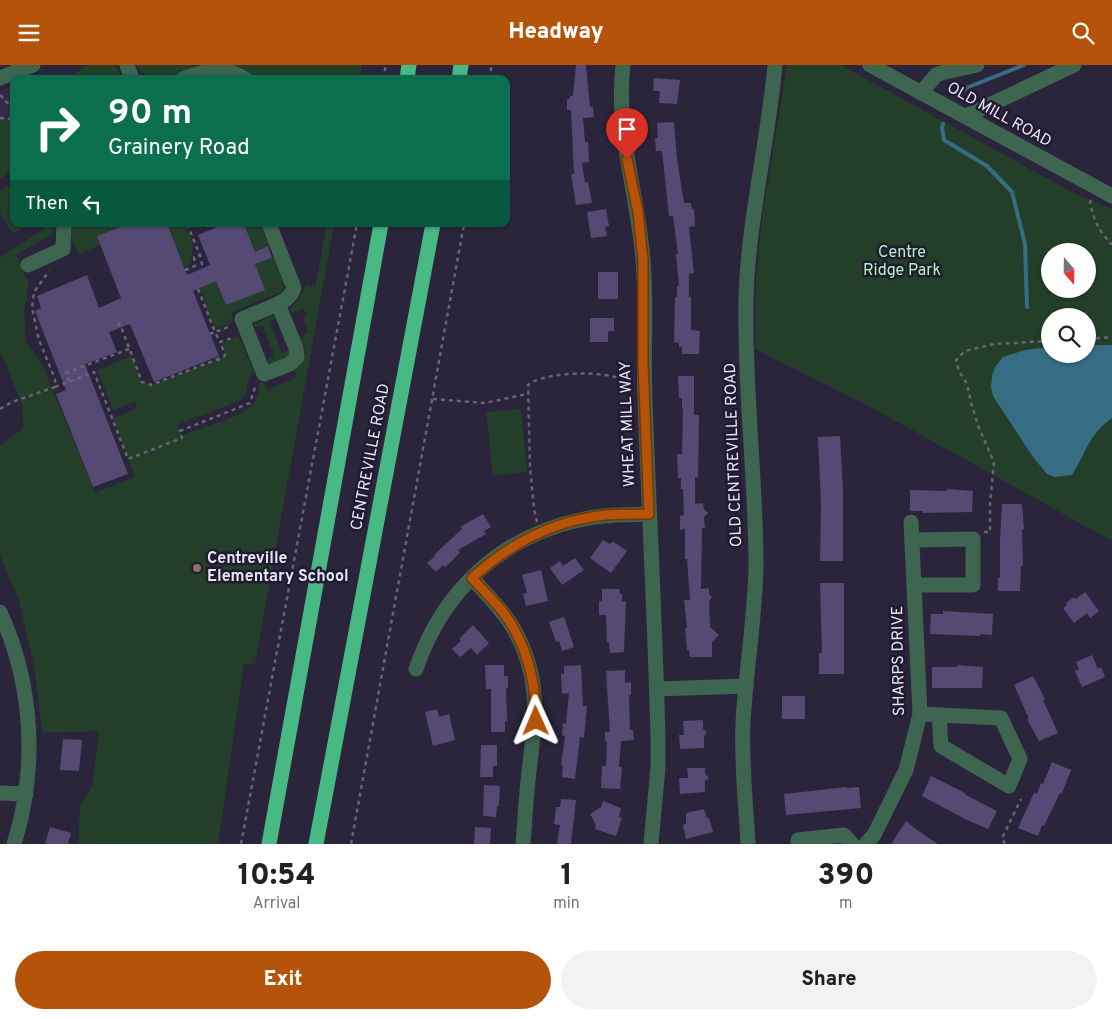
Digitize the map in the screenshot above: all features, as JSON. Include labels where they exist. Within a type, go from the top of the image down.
[{"type":"highway","name":"CENTREVILLE ROAD","points":[[268,844],[380,227]]},
{"type":"highway","name":"CENTREVILLE ROAD","points":[[316,844],[432,227]]},
{"type":"street","points":[[0,78],[33,65]]},
{"type":"street","name":"WHEAT MILL WAY","points":[[622,65],[621,104],[624,141],[638,212],[643,260],[644,379],[658,767],[651,844]]},
{"type":"street","name":"OLD CENTREVILLE ROAD","points":[[748,844],[743,740],[756,566],[746,297],[774,65]]},
{"type":"street","name":"OLD MILL ROAD","points":[[870,65],[1112,196]]},
{"type":"street","points":[[921,93],[936,75],[978,65]]},
{"type":"street","points":[[966,116],[1074,65]]},
{"type":"street","points":[[193,75],[205,70],[222,68],[240,75]]},
{"type":"street","points":[[28,265],[63,249],[64,227]]},
{"type":"street","points":[[270,227],[294,288],[288,298],[278,304],[242,319],[264,374],[290,364],[297,357],[296,348],[278,304]]},
{"type":"street","points":[[416,669],[430,634],[451,600],[472,578],[504,552],[541,532],[566,523],[606,515],[649,514]]},
{"type":"street","name":"SHARPS DRIVE","points":[[866,844],[874,835],[906,770],[920,714],[911,522]]},
{"type":"street","points":[[912,540],[973,539]]},
{"type":"street","name":"SHARPS DRIVE","points":[[914,585],[973,585],[973,539]]},
{"type":"street","points":[[472,578],[501,610],[515,631],[527,656],[533,679],[536,721],[529,773],[524,844]]},
{"type":"street","points":[[0,612],[16,652],[23,682],[28,712],[30,745],[26,794],[21,824],[14,844]]},
{"type":"street","points":[[656,689],[746,686]]},
{"type":"street","points":[[920,714],[1002,718],[1020,759],[1009,787],[941,747],[939,715]]},
{"type":"street","points":[[0,793],[26,794]]},
{"type":"street","points":[[798,844],[798,840],[844,835],[852,844]]},
{"type":"path","points":[[0,95],[10,106]]},
{"type":"path","points":[[1096,187],[1090,203],[1094,219],[1098,229],[1112,245]]},
{"type":"path","points":[[188,227],[200,255],[203,269]]},
{"type":"path","points":[[241,844],[356,227]]},
{"type":"path","points":[[351,844],[463,227]]},
{"type":"path","points":[[55,253],[60,265],[49,271],[34,292],[32,308],[39,341],[55,379],[55,387]]},
{"type":"path","points":[[185,270],[195,267],[194,257],[200,255]]},
{"type":"path","points":[[118,325],[120,324],[142,382],[151,385],[218,360],[224,357],[225,354],[198,289]]},
{"type":"path","points":[[210,334],[235,324]]},
{"type":"path","points":[[220,343],[241,334]]},
{"type":"path","points":[[1096,338],[1112,337]]},
{"type":"path","points":[[973,539],[980,532],[990,532],[990,505],[994,462],[979,429],[967,383],[959,371],[956,360],[965,351],[994,344],[1041,341]]},
{"type":"path","points":[[70,381],[66,373],[129,349]]},
{"type":"path","points":[[0,409],[12,402],[94,372],[128,459],[182,437],[180,431],[250,403],[257,381],[260,380]]},
{"type":"path","points":[[541,532],[534,509],[530,467],[528,385],[535,380],[547,376],[604,374],[621,380],[644,379]]},
{"type":"path","points":[[433,399],[485,403],[527,395]]},
{"type":"path","points":[[1005,844],[1002,838],[1021,799]]},
{"type":"shaded area","points":[[10,87],[10,147],[0,123],[0,91]]},
{"type":"green space","points":[[89,65],[116,65],[120,75],[71,75]]},
{"type":"green space","points":[[136,65],[197,65],[172,75],[146,75]]},
{"type":"green space","points":[[236,65],[362,65],[360,75],[248,75]]},
{"type":"green space","name":"Centre Ridge Park","points":[[787,65],[841,65],[1072,192],[1112,209],[1112,541],[867,405],[755,349],[756,278],[762,219]]},
{"type":"green space","points":[[0,118],[9,118],[10,175],[9,173],[0,179]]},
{"type":"green space","points":[[8,186],[10,189],[10,227],[25,227],[13,234],[0,213],[0,191]]},
{"type":"green space","points":[[43,227],[52,227],[53,234],[16,255],[29,284],[24,310],[26,342],[43,366],[95,493],[135,477],[113,418],[137,408],[135,402],[113,410],[97,370],[132,356],[142,382],[151,385],[224,357],[223,343],[238,337],[254,372],[250,377],[244,396],[241,400],[177,425],[182,435],[238,415],[251,406],[256,399],[261,382],[264,383],[267,390],[297,377],[295,370],[303,359],[305,352],[301,338],[308,332],[303,317],[306,315],[304,309],[292,313],[290,309],[300,298],[306,285],[315,287],[326,227],[333,227],[255,664],[244,664],[218,844],[78,844],[80,805],[92,787],[99,731],[42,733],[35,672],[19,601],[0,556],[0,446],[23,428],[22,404],[0,351],[0,257],[44,229]]},
{"type":"green space","points":[[70,227],[120,227],[97,236],[100,245],[79,254]]},
{"type":"green space","points":[[168,227],[186,227],[193,245],[191,264],[183,267]]},
{"type":"green space","points":[[245,227],[261,227],[267,241],[271,245],[255,252]]},
{"type":"green space","points":[[275,257],[283,280],[281,292],[231,313],[232,323],[215,328],[199,288],[216,281],[226,305],[264,290],[255,264]]},
{"type":"green space","points":[[274,315],[277,318],[270,322],[282,353],[289,350],[290,356],[270,364],[268,359],[274,356],[263,326],[255,327],[254,324]]},
{"type":"green space","points":[[521,409],[527,472],[493,476],[486,412]]},
{"type":"water","points":[[1096,345],[1112,345],[1112,418],[1093,437],[1072,475],[1055,477],[1047,474],[1033,457],[993,396],[991,387],[995,367],[1003,357],[1025,350],[1041,348],[1041,363],[1096,363]]},
{"type":"building","points":[[576,65],[586,65],[590,107],[593,107],[594,117],[583,118],[585,142],[588,142],[589,162],[582,163],[585,183],[588,182],[592,203],[576,205],[571,174],[574,174],[571,110],[567,110],[567,99],[573,96]]},
{"type":"building","points":[[654,78],[680,80],[677,104],[659,103],[660,91],[653,91]]},
{"type":"building","points":[[674,122],[677,159],[684,203],[691,203],[692,209],[694,209],[695,226],[689,227],[694,273],[689,274],[689,297],[691,297],[691,330],[700,331],[699,354],[682,354],[682,347],[679,347],[679,343],[674,342],[675,297],[677,297],[677,286],[679,286],[676,255],[678,254],[673,216],[669,216],[662,151],[656,151],[655,138],[658,138],[657,123]]},
{"type":"building","points":[[606,209],[609,226],[605,227],[607,236],[591,238],[587,212]]},
{"type":"building","points":[[120,227],[168,227],[187,275],[210,265],[198,235],[218,227],[245,227],[255,252],[268,246],[272,258],[255,264],[265,290],[226,305],[216,281],[193,291],[219,356],[154,382],[130,324],[109,332],[117,352],[85,364],[128,474],[93,487],[56,394],[66,390],[35,311],[41,308],[37,296],[87,275],[99,308],[121,298],[97,236]]},
{"type":"building","points":[[598,272],[618,272],[618,299],[598,299]]},
{"type":"building","points":[[590,318],[614,318],[614,331],[608,331],[608,342],[590,342]]},
{"type":"building","points":[[678,376],[694,376],[694,415],[699,415],[698,478],[695,477],[695,504],[703,503],[704,509],[708,513],[704,517],[705,528],[702,528],[701,589],[709,588],[709,594],[712,597],[709,602],[710,627],[719,635],[712,642],[712,657],[690,657],[689,650],[687,650],[684,600],[690,600],[687,559],[685,559],[685,529],[680,530],[680,516],[684,515],[683,489],[681,489],[681,478],[678,478],[677,454],[682,454],[683,409],[682,398],[679,398]]},
{"type":"building","points":[[840,436],[843,491],[843,561],[820,561],[821,504],[818,437]]},
{"type":"building","points":[[947,489],[973,491],[972,512],[922,513],[923,511],[910,511],[910,490],[947,491]]},
{"type":"building","points":[[1002,504],[1022,504],[1024,529],[1022,529],[1023,566],[1021,566],[1020,591],[998,591]]},
{"type":"building","points":[[483,514],[491,527],[484,531],[486,534],[458,550],[460,552],[452,561],[445,567],[443,565],[436,572],[427,563],[462,529],[460,527]]},
{"type":"building","points":[[603,540],[610,544],[612,542],[617,544],[627,551],[611,573],[590,558]]},
{"type":"building","points":[[575,558],[584,570],[562,585],[550,568],[560,561],[563,566]]},
{"type":"building","points":[[541,570],[548,601],[526,606],[523,594],[527,593],[522,575]]},
{"type":"building","points":[[820,583],[844,583],[844,674],[819,674],[819,653],[822,653]]},
{"type":"building","points":[[602,589],[619,589],[620,594],[622,594],[622,602],[626,601],[624,652],[610,653],[609,642],[607,642],[606,615],[599,615],[599,601],[602,601]]},
{"type":"building","points":[[1085,592],[1099,611],[1090,618],[1087,613],[1074,623],[1063,608],[1074,597],[1076,599]]},
{"type":"building","points":[[943,611],[993,614],[992,635],[930,634],[931,614],[943,614]]},
{"type":"building","points":[[564,617],[574,647],[562,651],[559,641],[556,642],[549,622]]},
{"type":"building","points":[[473,625],[489,643],[477,655],[471,648],[460,657],[452,649],[461,641],[459,639]]},
{"type":"building","points":[[1092,655],[1098,669],[1101,667],[1105,677],[1082,687],[1075,671],[1079,669],[1076,662]]},
{"type":"building","points":[[485,665],[504,665],[504,676],[508,676],[505,732],[491,732],[491,689],[486,689]]},
{"type":"building","points":[[581,665],[583,706],[587,706],[584,738],[580,737],[575,779],[562,777],[563,766],[561,766],[565,736],[562,735],[563,723],[566,724],[569,693],[562,694],[561,674],[564,674],[564,666]]},
{"type":"building","points":[[957,665],[983,667],[982,688],[932,688],[932,667],[957,667]]},
{"type":"building","points":[[625,670],[625,683],[631,682],[631,695],[629,695],[630,730],[633,730],[634,740],[621,741],[619,767],[622,767],[620,789],[601,788],[602,766],[606,766],[607,741],[605,741],[605,732],[610,732],[606,671]]},
{"type":"building","points":[[1033,676],[1045,699],[1043,700],[1058,733],[1039,741],[1027,719],[1029,719],[1014,685]]},
{"type":"building","points":[[782,696],[805,696],[805,719],[782,719]]},
{"type":"building","points":[[437,709],[439,717],[449,714],[455,740],[433,746],[425,712]]},
{"type":"building","points":[[703,720],[703,729],[707,732],[704,736],[704,748],[680,749],[679,735],[684,735],[683,721]]},
{"type":"building","points":[[63,739],[82,740],[79,771],[60,770]]},
{"type":"building","points":[[481,745],[497,745],[497,766],[493,766],[493,777],[480,777]]},
{"type":"building","points":[[1052,762],[1071,770],[1062,793],[1060,793],[1044,826],[1042,825],[1038,836],[1018,828],[1034,793],[1037,794],[1041,783],[1043,784]]},
{"type":"building","points":[[687,768],[705,768],[705,774],[709,778],[705,781],[705,792],[680,794],[679,778],[688,778]]},
{"type":"building","points":[[931,776],[997,811],[988,829],[922,796]]},
{"type":"building","points":[[484,785],[500,786],[499,806],[497,806],[496,817],[483,816]]},
{"type":"building","points":[[859,787],[861,808],[786,815],[784,794]]},
{"type":"building","points":[[561,799],[576,800],[571,844],[557,844],[560,825],[554,824],[556,807],[560,807]]},
{"type":"building","points":[[603,801],[621,808],[619,817],[622,818],[616,836],[595,829],[596,825],[590,814],[601,807]]},
{"type":"building","points":[[704,809],[713,832],[686,839],[683,825],[686,824],[686,813]]},
{"type":"building","points":[[906,821],[917,830],[938,844],[891,844]]},
{"type":"building","points":[[50,827],[71,833],[68,844],[45,844]]},
{"type":"building","points":[[475,827],[491,828],[490,844],[474,844]]},
{"type":"waterway","points":[[964,90],[1024,65]]},
{"type":"waterway","points":[[943,124],[944,140],[987,166],[1012,192],[1025,244],[1027,307]]},
{"type":"place","name":"Centreville Elementary School","points":[[197,568]]},
{"type":"route","points":[[536,721],[534,686],[527,656],[515,631],[501,610],[472,578],[504,552],[548,529],[566,523],[606,515],[649,514],[643,363],[643,260],[638,212],[627,159]]}]
